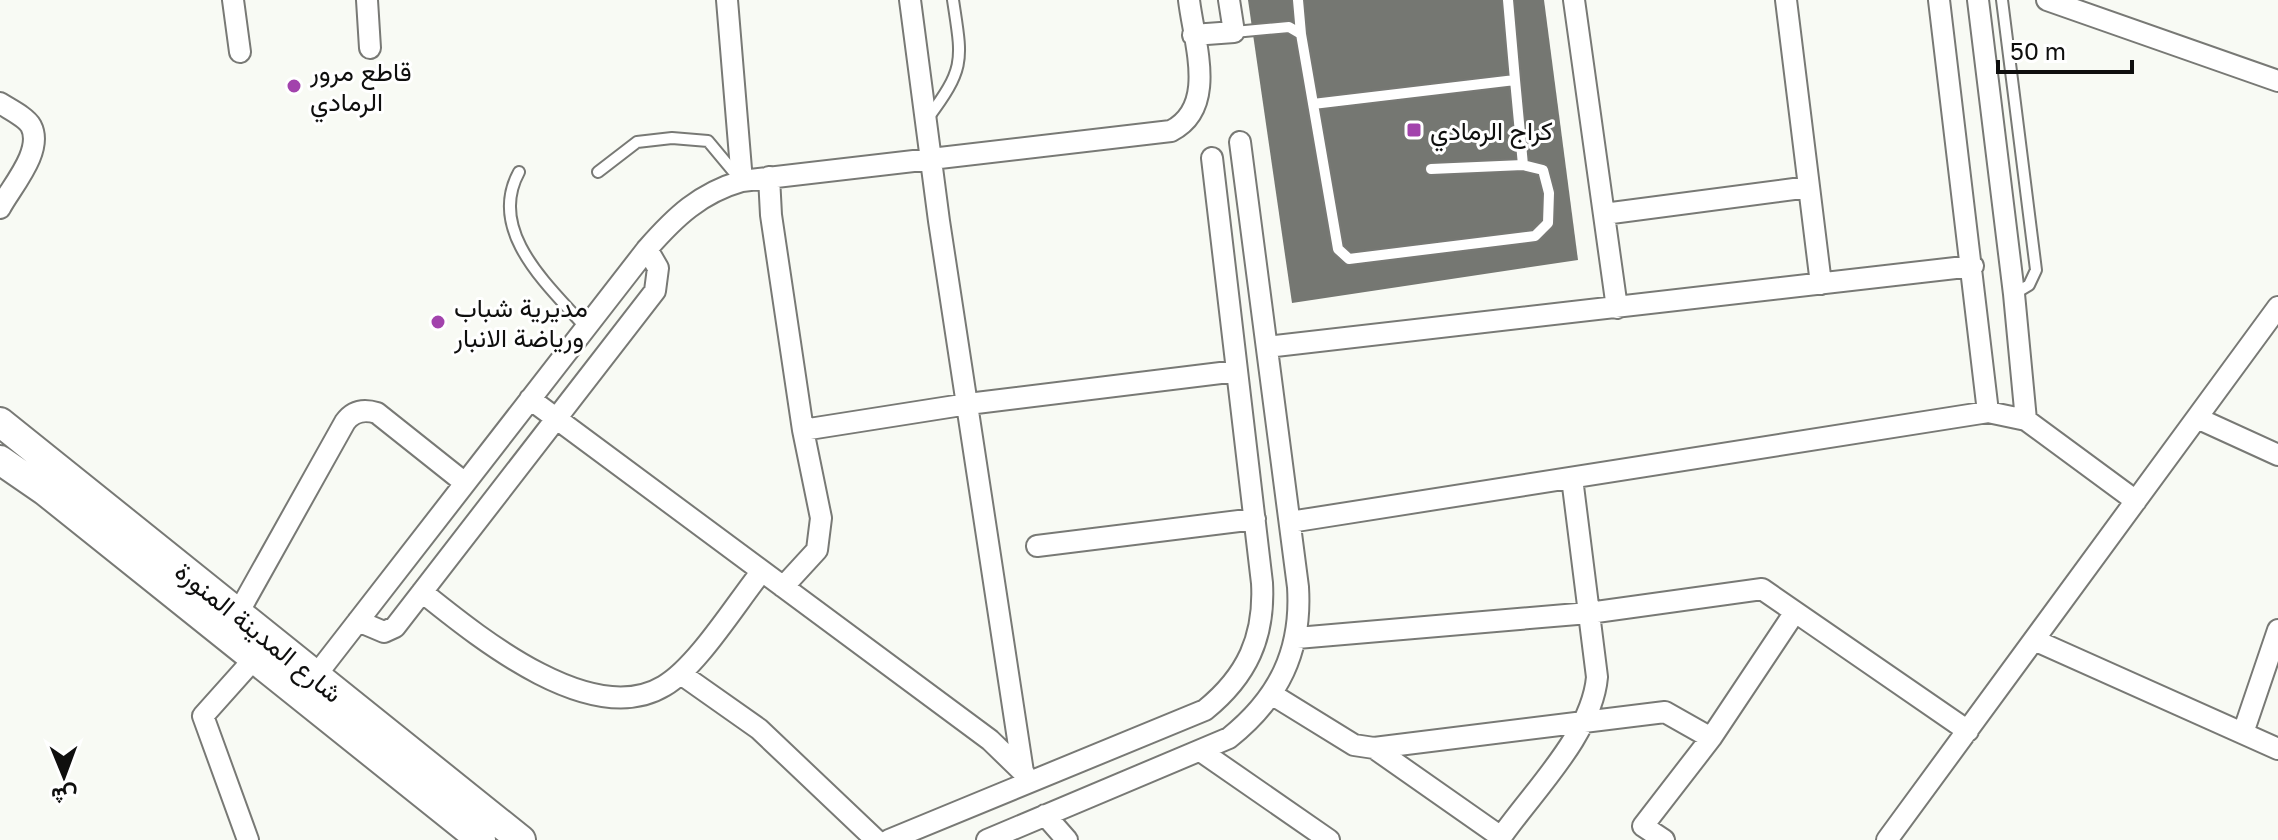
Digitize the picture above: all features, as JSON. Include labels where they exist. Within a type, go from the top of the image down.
[{"type":"main road","name":"شارع المدينة المنورة","points":[[0,422],[237,615],[307,687],[481,840]]},
{"type":"main road","name":"شارع المدينة المنورة","points":[[0,460],[45,491],[254,659],[307,687],[521,840]]},
{"type":"street","points":[[233,0],[240,52]]},
{"type":"street","points":[[367,0],[370,48]]},
{"type":"street","points":[[727,0],[742,181]]},
{"type":"street","points":[[910,0],[930,159],[1027,777]]},
{"type":"street","points":[[307,687],[647,249],[685,208],[723,186],[742,181],[1171,131],[1192,114],[1199,97],[1189,0]]},
{"type":"street","points":[[1193,35],[1234,32],[1229,0]]},
{"type":"street","points":[[1574,0],[1617,308]]},
{"type":"street","points":[[1786,0],[1821,284]]},
{"type":"street","points":[[1939,0],[1988,412]]},
{"type":"street","points":[[1978,0],[2026,420]]},
{"type":"street","points":[[2047,0],[2278,81]]},
{"type":"street","points":[[0,103],[30,123],[34,138],[31,156],[0,208]]},
{"type":"street","points":[[987,840],[1202,752],[1229,738],[1253,719],[1273,695],[1288,668],[1297,638],[1298,587],[1240,142]]},
{"type":"street","points":[[889,840],[938,831],[1027,777],[1205,710],[1225,693],[1254,650],[1261,625],[1262,583],[1212,158]]},
{"type":"street","points":[[769,177],[771,215],[803,430],[821,518],[817,550],[783,587]]},
{"type":"street","points":[[1604,214],[1809,187]]},
{"type":"street","points":[[358,621],[389,631],[422,592],[655,291],[658,268],[647,249]]},
{"type":"street","points":[[1267,347],[1973,266]]},
{"type":"street","points":[[1887,840],[2278,307]]},
{"type":"street","points":[[803,430],[968,404],[1237,371]]},
{"type":"street","points":[[530,399],[990,740],[1027,777]]},
{"type":"street","points":[[237,615],[345,422],[353,414],[364,410],[377,413],[465,483]]},
{"type":"street","points":[[1290,522],[1988,412],[2026,420],[2136,501]]},
{"type":"street","points":[[2197,418],[2278,455]]},
{"type":"street","points":[[1273,695],[1342,739],[1374,748],[1500,838],[1584,722],[1596,697],[1597,677],[1572,478]]},
{"type":"street","points":[[1037,546],[1255,519]]},
{"type":"street","points":[[422,592],[506,654],[596,696],[619,699],[642,696],[663,687],[681,674],[762,571]]},
{"type":"street","points":[[1297,638],[1589,613],[1762,589],[1968,731]]},
{"type":"street","points":[[1664,840],[1638,833],[1711,738],[1795,612]]},
{"type":"street","points":[[2243,733],[2278,630]]},
{"type":"street","points":[[2034,640],[2278,749]]},
{"type":"street","points":[[248,840],[203,716],[254,659]]},
{"type":"street","points":[[681,674],[759,729],[876,840]]},
{"type":"street","points":[[1374,748],[1665,712],[1711,738]]},
{"type":"street","points":[[1202,752],[1329,840]]},
{"type":"street","points":[[1045,815],[1067,840]]},
{"type":"lane","points":[[925,123],[952,86],[959,70],[961,57],[953,0]]},
{"type":"lane","points":[[1298,0],[1301,34],[1338,249],[1349,259],[1535,236],[1548,223],[1546,174],[1523,165],[1431,169]]},
{"type":"lane","points":[[1508,0],[1523,165]]},
{"type":"lane","points":[[2002,0],[2036,270],[2029,285],[2014,294]]},
{"type":"lane","points":[[1234,32],[1289,27],[1301,34]]},
{"type":"lane","points":[[1313,104],[1515,80]]},
{"type":"lane","points":[[598,172],[637,142],[672,138],[708,141],[742,181]]},
{"type":"lane","points":[[519,172],[512,186],[512,225],[525,259],[586,328]]},
{"type":"building","name":"كراج الرمادي","points":[[1248,0],[1544,0],[1578,260],[1292,303]]},
{"type":"place","name":"قاطع مرور الرمادي","points":[[294,86]]},
{"type":"place","name":"كراج الرمادي","points":[[1414,130]]},
{"type":"place","name":"مديرية شباب ورياضة الانبار","points":[[438,322]]}]
